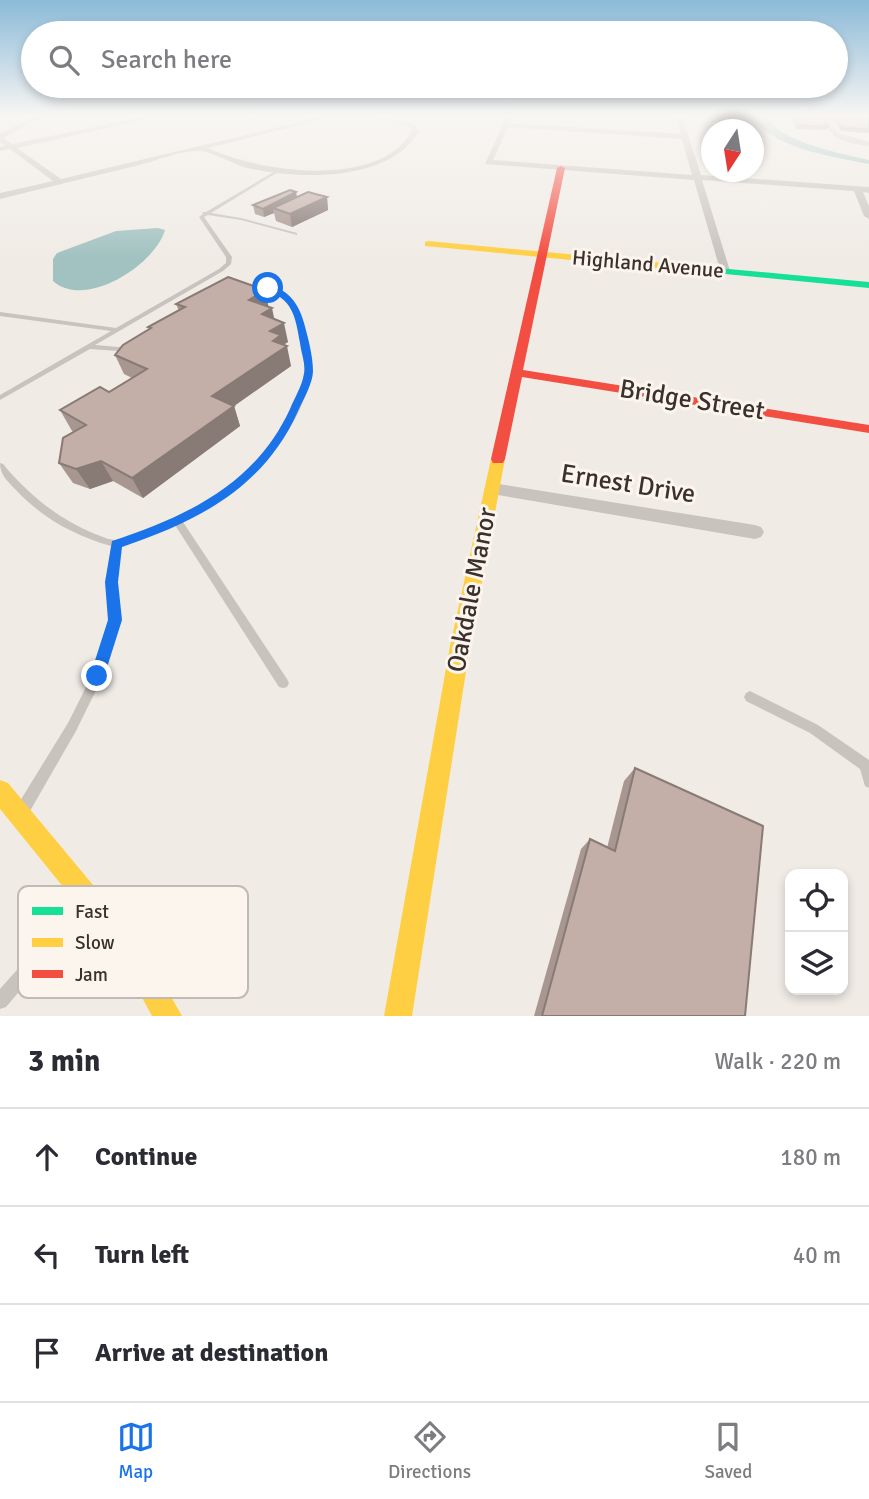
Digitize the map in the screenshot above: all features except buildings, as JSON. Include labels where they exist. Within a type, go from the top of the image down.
[{"type":"street","points":[[35,163],[59,181]]},
{"type":"street","points":[[0,197],[135,163]]},
{"type":"street","points":[[239,163],[277,172],[324,172],[372,163]]},
{"type":"street","points":[[505,163],[869,190]]},
{"type":"street","points":[[694,163],[725,271]]},
{"type":"street","name":"Oakdale Manor","points":[[398,1016],[460,646],[515,372],[561,168]]},
{"type":"street","points":[[857,189],[869,216]]},
{"type":"street","name":"Highland Avenue","points":[[428,244],[869,285]]},
{"type":"street","name":"Bridge Street","points":[[515,372],[869,429]]},
{"type":"street","name":"Ernest Drive","points":[[492,489],[755,532]]},
{"type":"street","points":[[0,791],[79,886]]},
{"type":"street","points":[[158,998],[168,1016]]},
{"type":"lane","points":[[0,398],[90,347],[229,262],[229,257],[201,217],[277,172]]},
{"type":"lane","points":[[204,214],[260,224],[295,234]]},
{"type":"lane","points":[[260,224],[270,219]]},
{"type":"lane","points":[[0,466],[27,499],[87,537],[116,544],[178,522],[207,507],[246,478],[283,435],[309,373],[296,308],[284,294],[268,288],[240,290]]},
{"type":"lane","points":[[0,314],[115,330]]},
{"type":"lane","points":[[90,347],[118,349],[141,340]]},
{"type":"lane","points":[[178,522],[283,683]]},
{"type":"lane","points":[[21,814],[72,727],[97,676],[115,620],[112,582],[116,544]]},
{"type":"lane","points":[[750,697],[814,729],[865,765],[869,782]]},
{"type":"lane","points":[[0,1001],[18,980]]},
{"type":"water","points":[[158,228],[165,230],[148,257],[117,280],[83,290],[67,289],[53,281],[53,259],[57,253],[116,231]]},
{"type":"traffic: fast","points":[[718,271],[869,285]]},
{"type":"traffic: slow","points":[[428,244],[718,271]]},
{"type":"traffic: slow","points":[[398,1016],[460,646],[498,459]]},
{"type":"traffic: slow","points":[[0,791],[78,886]]},
{"type":"traffic: slow","points":[[158,998],[168,1016]]},
{"type":"traffic: jam","points":[[498,459],[561,168]]},
{"type":"traffic: jam","points":[[515,372],[869,429]]},
{"type":"route","points":[[97,676],[115,620],[112,582],[116,544],[170,526],[207,507],[246,478],[283,435],[309,373],[296,308],[284,294],[268,288]]}]
